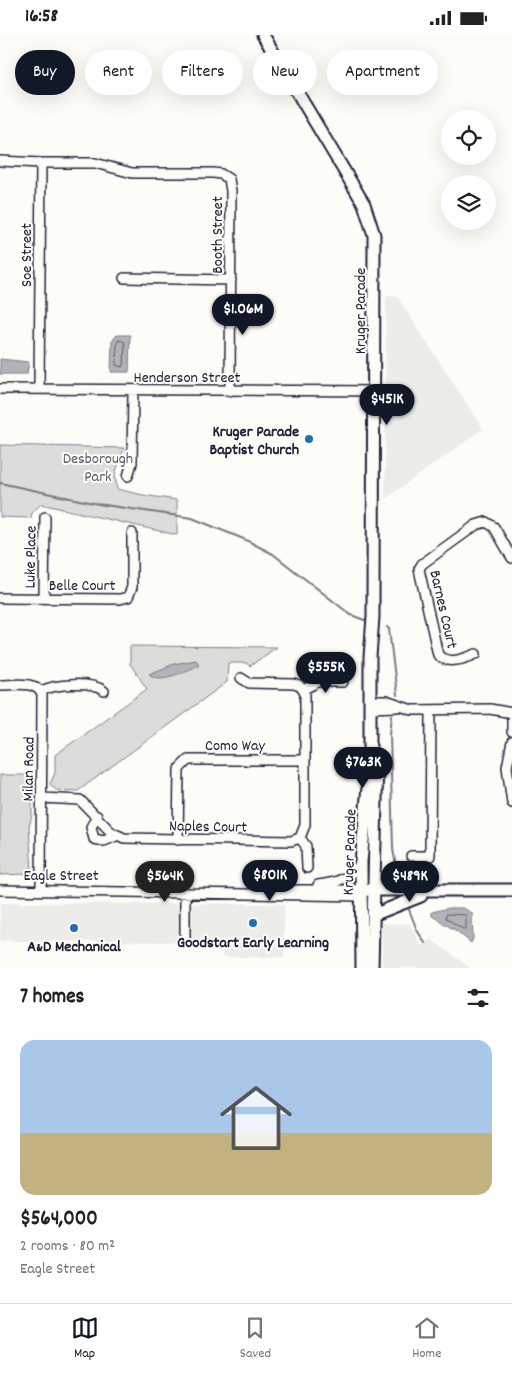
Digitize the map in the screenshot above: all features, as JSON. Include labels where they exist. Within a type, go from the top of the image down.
[{"type":"street","name":"Kruger Parade","points":[[263,35],[364,204],[371,222],[375,241],[374,704],[367,893],[362,968]]},
{"type":"street","points":[[0,161],[41,163]]},
{"type":"street","name":"Booth Street","points":[[41,163],[88,163],[132,173],[213,173],[225,176],[230,184],[230,391]]},
{"type":"street","name":"Soe Street","points":[[39,389],[41,163]]},
{"type":"street","points":[[124,278],[231,280]]},
{"type":"street","name":"Henderson Street","points":[[0,389],[388,391]]},
{"type":"street","points":[[128,476],[132,463],[133,391]]},
{"type":"street","name":"Luke Place","points":[[44,598],[45,517]]},
{"type":"street","name":"Barnes Court","points":[[476,654],[466,659],[452,660],[445,660],[438,655],[419,569],[422,564],[476,525],[486,521],[494,527],[512,558]]},
{"type":"street","name":"Belle Court","points":[[0,598],[120,599],[128,597],[132,587],[132,533]]},
{"type":"street","points":[[240,678],[249,683],[294,684],[303,690],[306,699],[305,830],[300,838],[306,846],[307,868]]},
{"type":"street","points":[[303,690],[318,682],[343,682]]},
{"type":"street","points":[[0,685],[31,685],[41,691],[54,685],[98,686],[104,691]]},
{"type":"street","name":"Milan Road","points":[[41,691],[43,702],[41,889]]},
{"type":"street","points":[[374,704],[386,701],[398,707],[431,711],[490,709],[512,713]]},
{"type":"street","name":"Kruger Parade","points":[[372,968],[373,915],[361,863],[374,704]]},
{"type":"street","points":[[412,856],[430,856],[431,711]]},
{"type":"street","points":[[512,719],[512,732]]},
{"type":"street","points":[[512,742],[507,767],[512,803]]},
{"type":"street","name":"Como Way","points":[[178,840],[178,776],[179,769],[188,760],[305,760]]},
{"type":"street","points":[[42,798],[80,799],[116,836]]},
{"type":"street","name":"Naples Court","points":[[97,816],[91,827],[94,839],[104,841],[116,836],[135,840],[290,841],[300,838]]},
{"type":"street","points":[[296,889],[328,884],[349,877],[356,872],[361,863]]},
{"type":"street","name":"Eagle Street","points":[[0,890],[41,889],[280,895],[512,891]]},
{"type":"street","name":"Eagle Street","points":[[241,893],[296,889],[421,896],[512,896]]},
{"type":"street","points":[[185,892],[185,939]]},
{"type":"street","points":[[373,915],[421,896]]},
{"type":"shaded area","points":[[386,296],[397,296],[483,429],[385,499]]},
{"type":"shaded area","points":[[0,903],[284,904],[284,957],[222,957],[221,942],[0,941]]},
{"type":"shaded area","points":[[382,923],[410,924],[421,946],[431,939],[470,968],[382,968]]},
{"type":"green space","name":"Desborough Park","points":[[0,445],[124,448],[115,474],[117,489],[177,500],[177,535],[41,504],[32,513],[31,518],[0,517]]},
{"type":"green space","points":[[130,646],[277,647],[250,666],[246,663],[228,663],[227,682],[78,791],[56,790],[50,784],[55,773],[55,755],[147,689],[130,664]]},
{"type":"green space","points":[[0,775],[32,775],[32,815],[29,827],[32,871],[28,874],[0,875]]},
{"type":"water","points":[[117,335],[130,335],[129,372],[111,372],[112,341]]},
{"type":"water","points":[[0,359],[29,362],[27,374],[0,374]]},
{"type":"water","points":[[196,660],[199,665],[173,675],[160,678],[149,674],[174,664]]},
{"type":"water","points":[[449,908],[463,908],[472,913],[473,939],[471,943],[458,932],[432,916],[432,912]]},
{"type":"waterway","points":[[0,483],[98,504],[192,518],[246,540],[273,554],[351,615],[367,621]]},
{"type":"waterway","points":[[387,627],[389,629],[397,695]]},
{"type":"waterway","points":[[392,715],[390,734],[393,849],[398,877]]},
{"type":"waterway","points":[[408,907],[417,930],[425,943]]},
{"type":"place","name":"Kruger Parade Baptist Church","points":[[309,439]]},
{"type":"place","name":"Goodstart Early Learning","points":[[253,923]]},
{"type":"place","name":"A&D Mechanical","points":[[74,928]]}]
